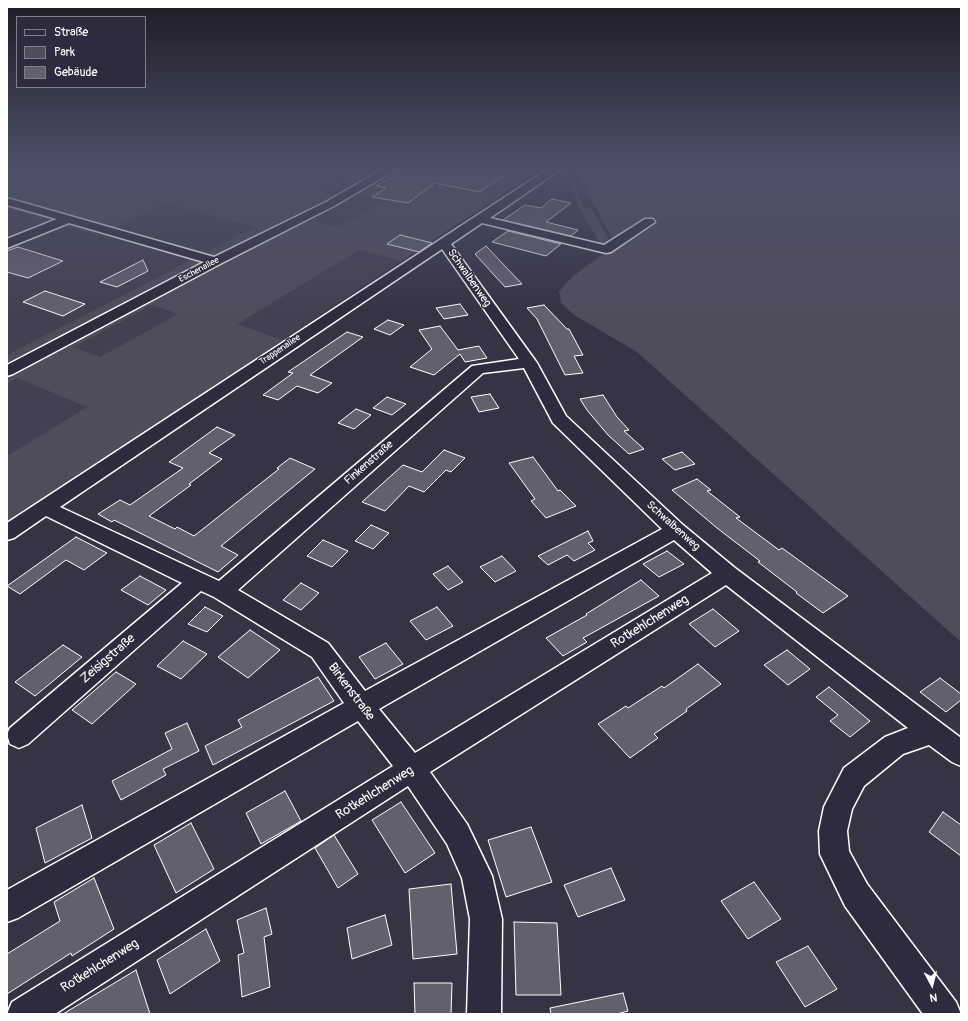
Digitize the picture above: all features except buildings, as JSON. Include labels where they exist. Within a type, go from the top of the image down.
[{"type":"street","points":[[59,217],[215,261]]},
{"type":"street","name":"Eschenallee","points":[[7,371],[215,261],[304,217]]},
{"type":"street","name":"Trappenallee","points":[[7,533],[282,348],[485,217]]},
{"type":"street","points":[[7,244],[67,219]]},
{"type":"street","points":[[481,219],[606,249],[649,222]]},
{"type":"street","name":"Schwalbenweg","points":[[444,243],[529,364],[559,419],[676,530],[726,574],[961,754]]},
{"type":"street","name":"Finkenstraße","points":[[222,591],[478,369],[529,364]]},
{"type":"street","name":"Birkenstraße","points":[[46,508],[222,591],[320,650],[361,706],[412,770],[457,834],[477,876],[486,919],[484,1014]]},
{"type":"street","points":[[7,907],[361,706],[676,530]]},
{"type":"street","name":"Rotkehlchenweg","points":[[24,1014],[726,574]]},
{"type":"street","name":"Zeisigstraße","points":[[19,736],[198,581]]},
{"type":"street","points":[[932,732],[894,745],[854,777],[838,807],[833,831],[835,854],[856,895],[944,1014]]},
{"type":"shaded area","points":[[7,217],[33,217],[96,235],[137,217],[215,217],[256,227],[7,355]]},
{"type":"shaded area","points":[[313,217],[356,217],[338,227],[307,220]]},
{"type":"shaded area","points":[[359,250],[402,261],[283,340],[238,324]]},
{"type":"shaded area","points":[[152,305],[179,314],[100,357],[73,347]]},
{"type":"shaded area","points":[[17,378],[87,407],[7,456],[7,384]]},
{"type":"green space","points":[[33,217],[138,217],[97,235]]},
{"type":"green space","points":[[215,217],[314,217],[308,220],[338,227],[357,217],[468,217],[402,261],[359,250],[238,324],[283,340],[7,523],[7,456],[87,407],[17,378],[7,384],[7,355],[255,227]],"holes":[[[152,305],[178,314],[100,357],[74,347]]]},
{"type":"green space","points":[[584,217],[596,217],[611,243],[602,247]]},
{"type":"green space","points":[[600,217],[961,217],[961,642],[637,352],[574,315],[561,303],[559,291],[573,276],[606,252],[614,242]]}]
